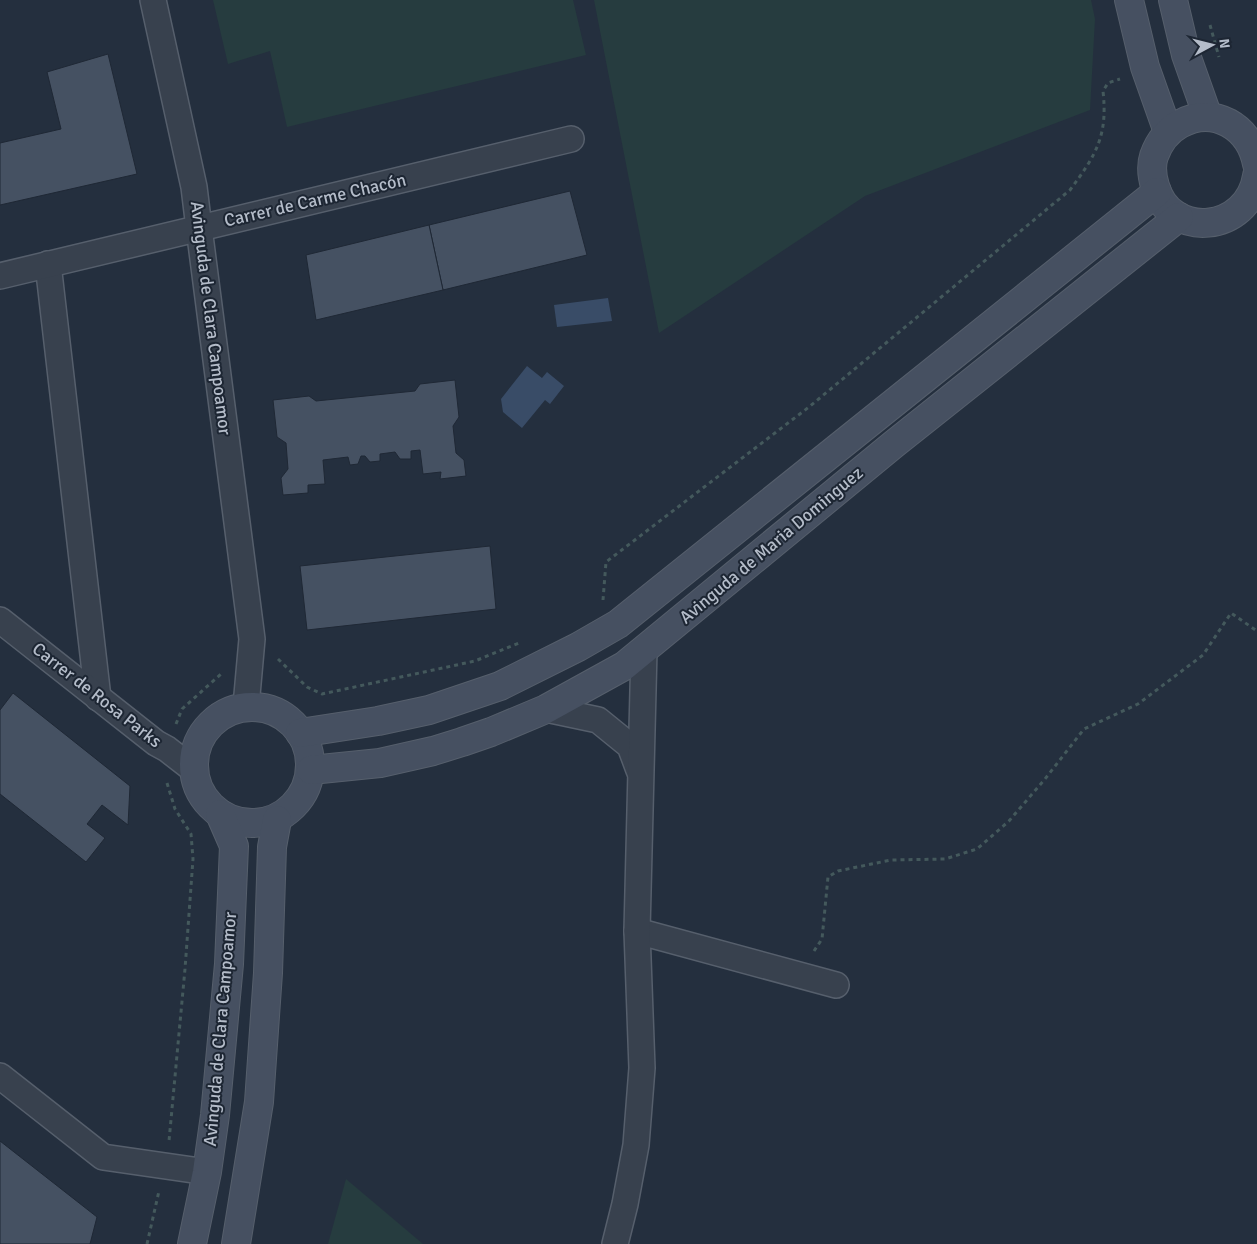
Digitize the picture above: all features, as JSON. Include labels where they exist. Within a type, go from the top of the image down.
[{"type":"street","name":"Avinguda de Clara Campoamor","points":[[153,0],[194,187],[252,640],[246,706]]},
{"type":"street","points":[[1129,0],[1144,67],[1168,132]]},
{"type":"street","points":[[1173,0],[1186,55],[1208,117]]},
{"type":"street","points":[[1257,164],[1255,154],[1248,140],[1237,128],[1223,120],[1208,117],[1193,118],[1179,124],[1168,132],[1158,145],[1153,160],[1152,176],[1157,192],[1166,206],[1180,217],[1194,222],[1210,223],[1226,220],[1239,211],[1250,199],[1256,185],[1257,176]]},
{"type":"street","name":"Carrer de Carme Chacón","points":[[0,276],[571,139]]},
{"type":"street","name":"Avinguda de Maria Dominguez","points":[[300,734],[378,721],[438,708],[500,686],[578,647],[618,624],[1157,192]]},
{"type":"street","name":"Avinguda de Maria Dominguez","points":[[311,770],[380,763],[433,751],[491,732],[546,709],[624,666],[894,444],[1180,217]]},
{"type":"street","points":[[48,264],[98,698]]},
{"type":"street","name":"Carrer de Rosa Parks","points":[[0,620],[156,743],[194,770]]},
{"type":"street","points":[[616,1244],[636,1144],[642,1068],[637,931],[644,650]]},
{"type":"street","points":[[246,706],[262,706],[277,712],[290,721],[300,734],[308,749],[311,770],[301,799],[291,811],[277,820],[237,821],[220,814],[208,802],[199,787],[194,770],[195,752],[201,735],[212,720],[228,710],[246,706]]},
{"type":"street","points":[[546,709],[598,720],[630,746],[641,775]]},
{"type":"street","name":"Avinguda de Clara Campoamor","points":[[192,1244],[207,1172],[215,1115],[229,964],[234,846],[220,814]]},
{"type":"street","points":[[236,1244],[259,1102],[268,973],[272,848],[277,820]]},
{"type":"street","points":[[637,931],[836,985]]},
{"type":"street","points":[[0,1076],[103,1157],[207,1172]]},
{"type":"path","points":[[1218,52],[1220,60]]},
{"type":"path","points":[[602,605],[606,562],[809,407],[1070,190],[1090,162],[1098,146],[1105,113],[1103,90],[1108,83],[1117,80]]},
{"type":"path","points":[[797,974],[822,938],[828,877],[838,871],[890,860],[945,860],[977,849],[1009,821],[1084,729],[1138,704],[1203,655],[1231,613],[1257,631]]},
{"type":"path","points":[[252,640],[276,642],[278,659],[307,688],[322,694],[475,661],[524,640]]},
{"type":"path","points":[[147,1244],[169,1143],[193,859],[191,834],[175,808],[166,779],[167,749],[182,709],[221,676],[225,669]]},
{"type":"green space","points":[[213,0],[573,0],[586,55],[287,127],[270,51],[228,64]]},
{"type":"green space","points":[[594,0],[1091,0],[1095,19],[1090,110],[865,196],[659,333]]},
{"type":"green space","points":[[346,1179],[423,1244],[328,1244]]},
{"type":"water","points":[[608,298],[612,321],[557,327],[554,305]]},
{"type":"water","points":[[527,366],[542,378],[547,372],[564,386],[550,404],[545,400],[522,428],[503,412],[501,399]]},
{"type":"building","points":[[108,54],[137,174],[0,205],[0,143],[61,129],[47,72]]},
{"type":"building","points":[[570,191],[587,255],[443,290],[429,225]]},
{"type":"building","points":[[429,225],[443,290],[316,320],[306,255]]},
{"type":"building","points":[[455,380],[459,417],[453,426],[456,453],[464,460],[466,476],[440,479],[441,472],[423,474],[420,450],[411,451],[411,459],[400,459],[395,452],[380,454],[380,461],[370,462],[365,456],[361,456],[358,464],[350,465],[348,457],[323,460],[325,484],[308,485],[308,493],[283,495],[281,478],[288,469],[286,443],[277,437],[273,400],[309,396],[316,401],[415,391],[420,384]]},
{"type":"building","points":[[490,546],[496,609],[307,630],[300,566]]},
{"type":"building","points":[[13,693],[130,786],[128,825],[102,805],[87,824],[105,838],[86,862],[0,794],[0,710]]},
{"type":"building","points":[[0,1141],[97,1217],[90,1244],[0,1244]]}]
